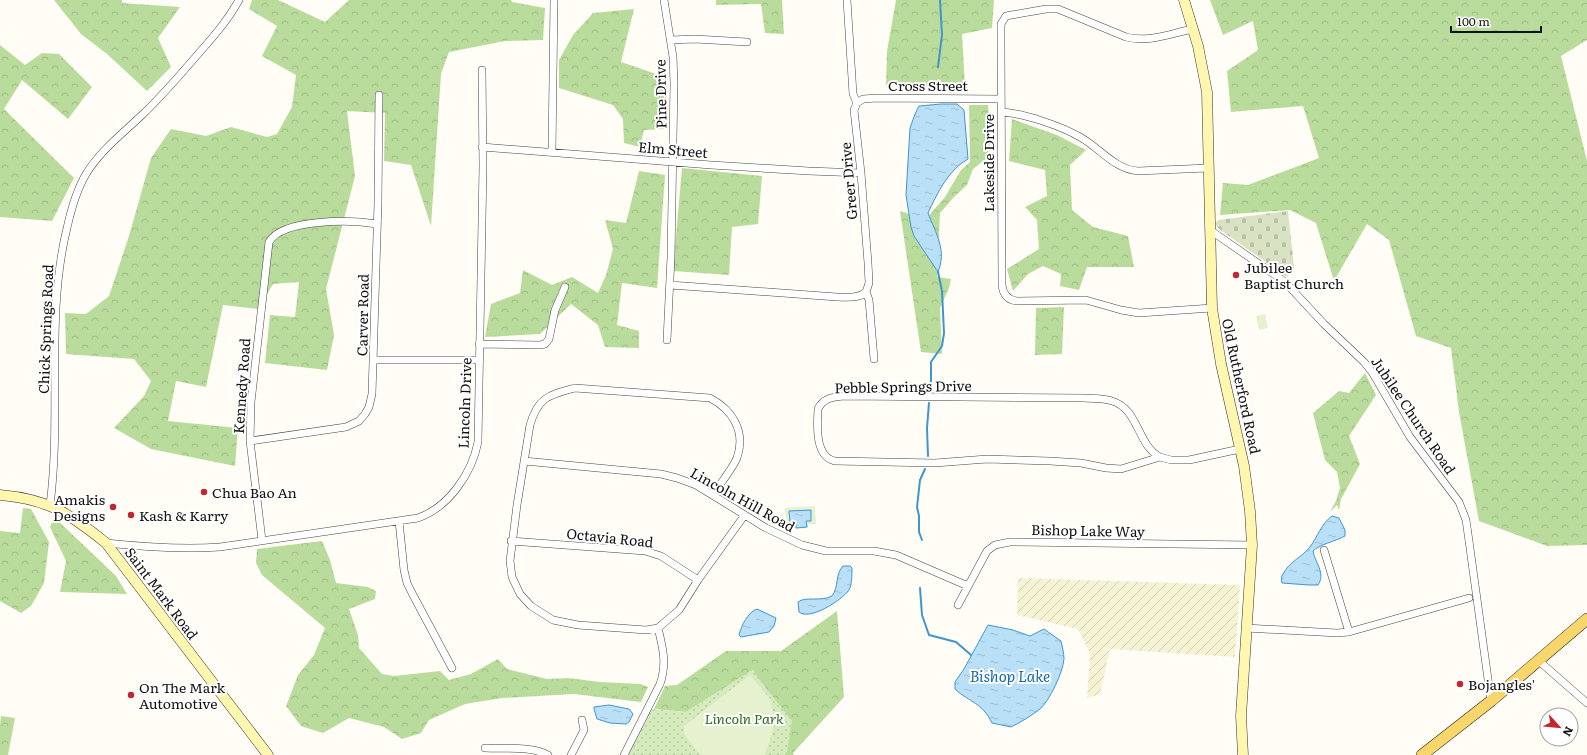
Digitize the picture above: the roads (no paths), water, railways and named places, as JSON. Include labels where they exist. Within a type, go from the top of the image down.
[{"type":"main road","points":[[1422,755],[1492,701],[1587,619]]},
{"type":"street","name":"Chick Springs Road","points":[[50,505],[54,464],[57,278],[62,247],[77,193],[86,174],[100,155],[142,115],[183,72],[223,25],[239,0]]},
{"type":"street","points":[[552,152],[554,0]]},
{"type":"street","name":"Pine Drive","points":[[664,0],[674,83],[670,285],[667,340]]},
{"type":"street","name":"Greer Drive","points":[[847,0],[853,94],[857,103],[854,110],[861,173],[868,263],[869,283],[866,292],[869,300],[874,359]]},
{"type":"street","name":"Old Rutherford Road","points":[[1184,0],[1202,63],[1206,92],[1212,308],[1221,364],[1248,489],[1252,545],[1241,716],[1243,755]]},
{"type":"street","name":"Lakeside Drive","points":[[1193,29],[1149,39],[1137,39],[1126,37],[1058,9],[1046,9],[1009,14],[1004,18],[1001,24],[1000,99],[1002,289],[1007,298],[1017,301],[1086,300],[1121,310],[1139,313],[1212,308]]},
{"type":"street","points":[[670,40],[695,39],[747,42]]},
{"type":"street","name":"Lincoln Drive","points":[[106,542],[152,548],[220,547],[418,518],[443,504],[452,494],[471,465],[478,442],[482,70]]},
{"type":"street","name":"Carver Road","points":[[250,442],[342,428],[359,421],[366,414],[372,399],[379,95]]},
{"type":"street","name":"Cross Street","points":[[857,103],[863,99],[877,98],[1000,99]]},
{"type":"street","points":[[1001,112],[1013,113],[1071,132],[1087,142],[1117,165],[1128,169],[1138,171],[1208,168]]},
{"type":"street","name":"Elm Street","points":[[482,146],[802,171],[861,173]]},
{"type":"street","name":"Kennedy Road","points":[[262,540],[250,442],[251,402],[269,242],[274,235],[290,228],[307,224],[352,222],[377,224]]},
{"type":"street","name":"Jubilee Church Road","points":[[1210,230],[1285,282],[1324,324],[1364,362],[1378,380],[1410,437],[1459,502],[1466,520],[1492,701]]},
{"type":"street","points":[[670,285],[837,297],[857,297],[866,292]]},
{"type":"street","points":[[479,344],[546,344],[549,339],[555,310],[565,287]]},
{"type":"street","points":[[374,360],[479,360]]},
{"type":"street","points":[[713,495],[737,458],[739,443],[738,427],[731,414],[720,403],[710,398],[576,388],[559,392],[544,398],[534,410],[530,425],[511,541],[510,561],[512,577],[520,594],[531,606],[553,620],[578,625],[646,630],[658,628],[679,610],[698,580],[744,516]]},
{"type":"street","name":"Pebble Springs Drive","points":[[1160,457],[1126,468],[1116,469],[1081,463],[987,459],[935,463],[835,461],[827,458],[821,449],[818,409],[825,401],[835,397],[844,396],[1102,399],[1114,401],[1124,408],[1133,419],[1149,448],[1160,457],[1171,460],[1189,460],[1240,449]]},
{"type":"street","name":"Lincoln Hill Road","points":[[524,461],[661,474],[677,478],[696,485],[744,516],[784,538],[802,545],[826,551],[874,551],[896,555],[968,586]]},
{"type":"street","name":"Saint Mark Road","points":[[0,495],[32,499],[50,505],[79,522],[106,542],[268,755]]},
{"type":"street","points":[[398,521],[407,583],[452,668]]},
{"type":"street","name":"Octavia Road","points":[[511,541],[645,551],[661,556],[698,580]]},
{"type":"street","name":"Bishop Lake Way","points":[[958,605],[987,551],[996,545],[1010,542],[1252,545]]},
{"type":"street","points":[[1324,550],[1349,632]]},
{"type":"street","points":[[1246,628],[1337,633],[1349,632],[1469,598]]},
{"type":"street","points":[[624,755],[664,675],[664,652],[658,628]]},
{"type":"street","points":[[1539,661],[1587,703]]},
{"type":"street","points":[[571,755],[584,730],[582,720]]},
{"type":"street","points":[[485,748],[541,751],[548,755]]},
{"type":"water","points":[[957,104],[964,110],[968,159],[955,169],[949,176],[939,190],[928,213],[941,249],[938,272],[914,236],[911,227],[906,195],[910,128],[915,114],[919,106]]},
{"type":"water","points":[[811,510],[811,521],[806,521],[807,527],[796,528],[796,522],[790,523],[789,511]]},
{"type":"water","points":[[1332,516],[1339,518],[1345,530],[1345,536],[1313,551],[1321,576],[1318,585],[1282,583],[1282,575],[1292,563],[1310,547],[1322,526]]},
{"type":"water","points":[[843,566],[850,566],[852,568],[852,579],[849,590],[833,604],[818,612],[804,614],[799,612],[798,602],[801,600],[823,599],[832,596],[836,589],[839,573]]},
{"type":"water","points":[[757,609],[776,618],[774,626],[769,632],[741,637],[739,635],[745,620]]},
{"type":"water","name":"Bishop Lake","points":[[988,625],[1013,630],[1030,636],[1044,629],[1061,641],[1064,657],[1063,665],[1052,693],[1040,709],[1011,727],[992,723],[980,707],[955,689],[955,682],[964,669]]},
{"type":"water","points":[[609,705],[629,709],[633,714],[629,722],[626,724],[610,723],[597,719],[594,707]]},
{"type":"waterway","points":[[938,67],[942,35],[940,0]]},
{"type":"waterway","points":[[931,389],[931,362],[942,346],[944,333],[942,291],[938,272]]},
{"type":"waterway","points":[[928,456],[927,428],[929,403]]},
{"type":"waterway","points":[[922,540],[919,532],[919,516],[917,507],[920,480],[925,469]]},
{"type":"waterway","points":[[920,588],[922,615],[929,635],[956,642],[971,655]]},
{"type":"place","name":"Jubilee Baptist Church","points":[[1236,275]]},
{"type":"place","name":"Chua Bao An","points":[[204,492]]},
{"type":"place","name":"Amakis Designs","points":[[113,507]]},
{"type":"place","name":"Kash & Karry","points":[[131,515]]},
{"type":"place","name":"Bojangles'","points":[[1460,684]]},
{"type":"place","name":"On The Mark Automotive","points":[[131,695]]},
{"type":"park label","name":"Lincoln Park","points":[[744,718]]}]
